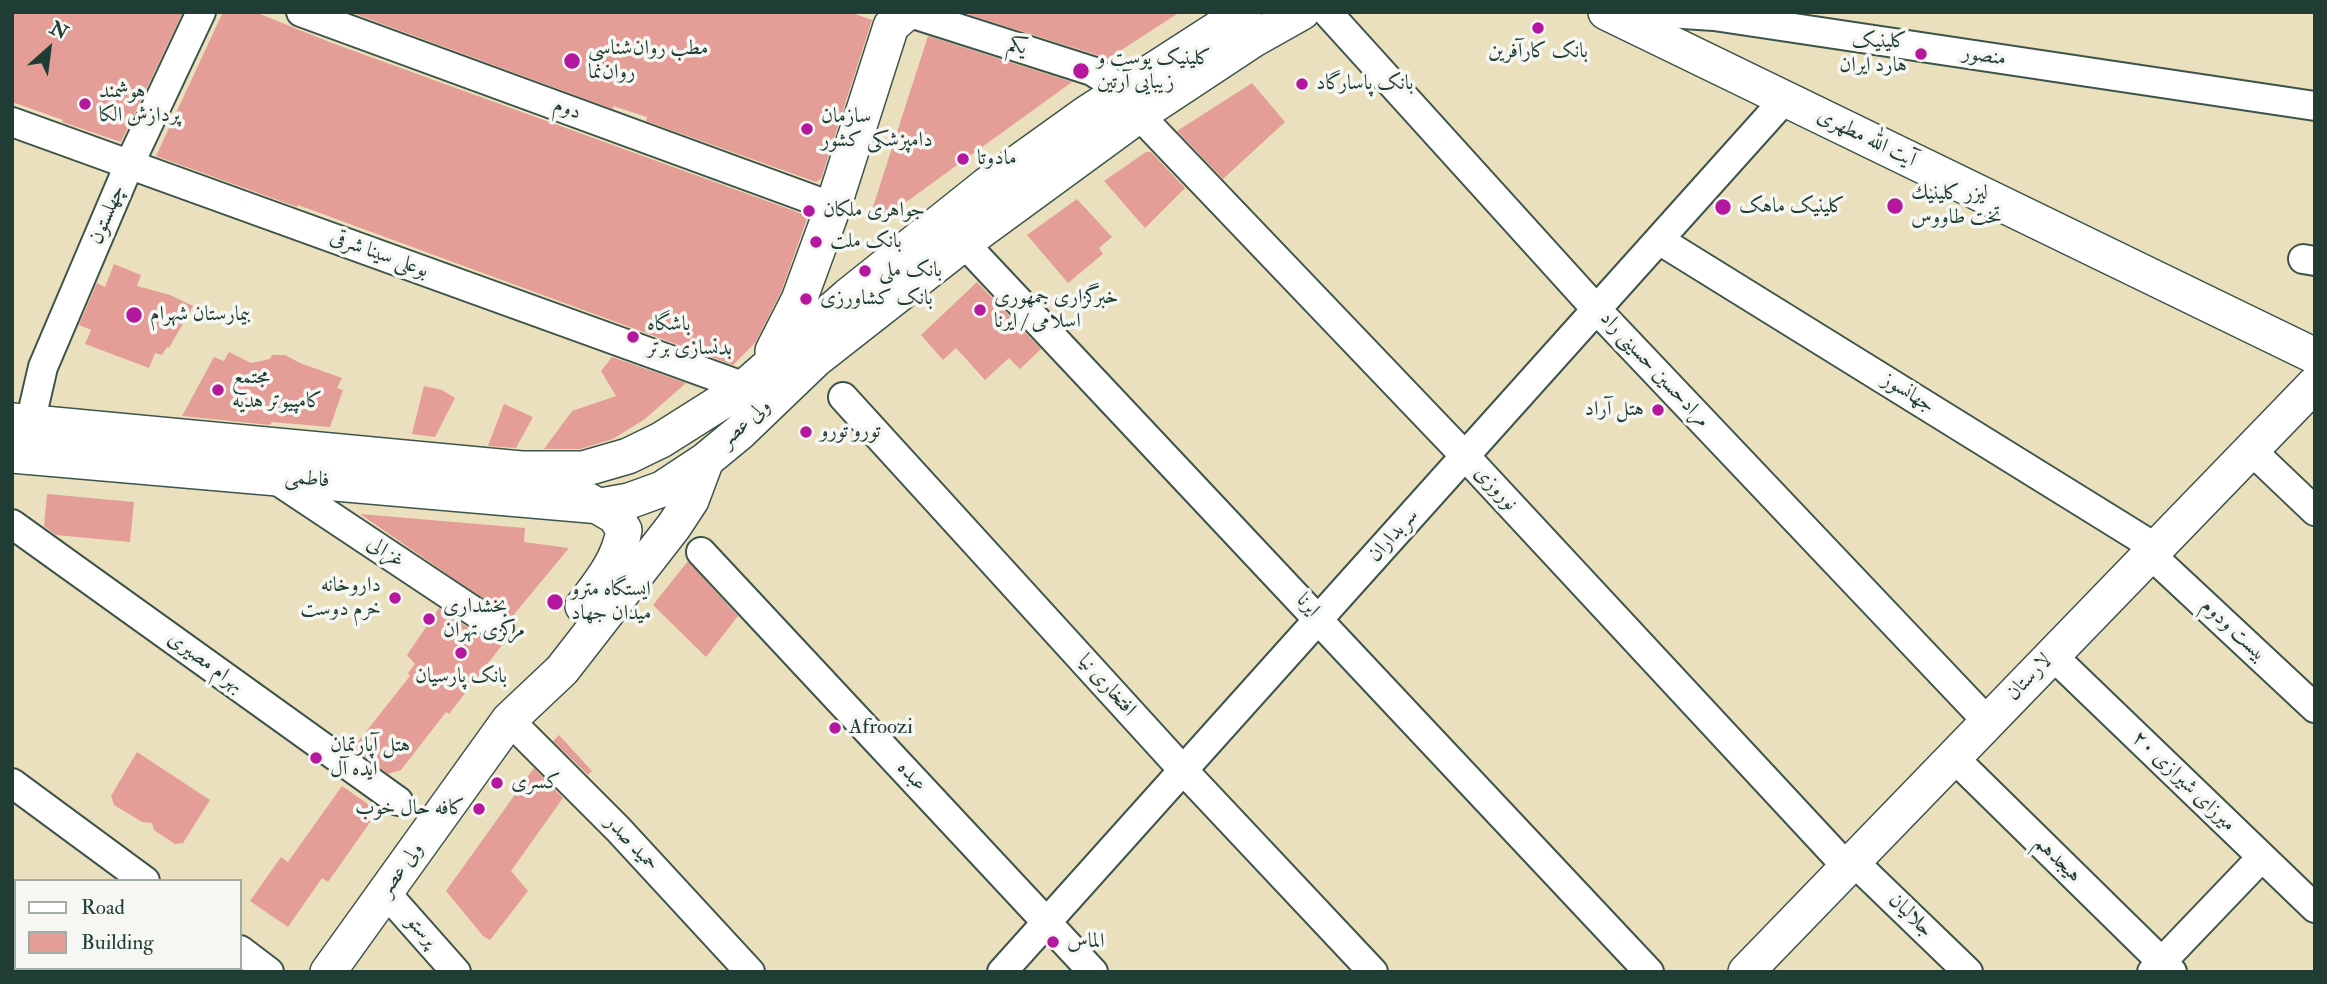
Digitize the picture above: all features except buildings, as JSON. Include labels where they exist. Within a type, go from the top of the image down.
[{"type":"main road","points":[[745,387],[772,353],[799,300],[833,207],[891,26],[907,12]]},
{"type":"main road","points":[[812,344],[827,279],[909,32],[907,12]]},
{"type":"main road","name":"ولی عصر","points":[[521,469],[583,469],[628,456],[661,440],[745,387],[964,243],[1131,102],[1244,12]]},
{"type":"main road","name":"ولی عصر","points":[[328,972],[509,720],[562,670],[674,526],[691,500],[706,460],[740,432],[863,285],[987,185],[1131,102],[1244,45],[1302,12]]},
{"type":"main road","name":"آیت الله مطهری","points":[[1606,12],[2315,356]]},
{"type":"main road","points":[[827,279],[832,289],[839,293],[863,285]]},
{"type":"main road","name":"لارستان","points":[[1750,970],[2315,384]]},
{"type":"main road","name":"فاطمی","points":[[20,439],[521,469]]},
{"type":"main road","name":"فاطمی","points":[[20,439],[272,477],[600,506],[629,501],[662,489],[706,460]]},
{"type":"main road","points":[[509,720],[529,679],[610,569],[617,557],[624,530],[615,516],[600,506],[521,469]]},
{"type":"street","name":"چهلستون","points":[[20,439],[43,367],[129,164],[201,12]]},
{"type":"street","name":"دوم","points":[[301,12],[833,207]]},
{"type":"street","name":"یکم","points":[[907,12],[1093,71],[1131,102]]},
{"type":"street","name":"مرادحسین حسینی راد","points":[[1327,12],[1597,310],[1988,722]]},
{"type":"street","name":"منصور","points":[[1652,12],[1728,18],[2315,106]]},
{"type":"street","name":"سربداران","points":[[1002,972],[1785,99]]},
{"type":"street","name":"نوروزی","points":[[1131,102],[1850,864]]},
{"type":"street","name":"بوعلی سینا شرقی","points":[[12,122],[745,387]]},
{"type":"street","name":"جهانسوز","points":[[1659,240],[2153,551]]},
{"type":"street","name":"ايرنا","points":[[964,243],[1649,972]]},
{"type":"street","name":"افتخاری نیا","points":[[843,397],[1183,770],[1373,972]]},
{"type":"street","points":[[2251,450],[2315,511]]},
{"type":"street","name":"غزالی","points":[[272,477],[499,628]]},
{"type":"street","name":"بهرام مصیری","points":[[12,524],[398,802]]},
{"type":"street","name":"بیست ودوم","points":[[2153,551],[2315,708]]},
{"type":"street","name":"عبده","points":[[701,552],[1093,972]]},
{"type":"street","name":"میرزای شیرازی ۲۰","points":[[2052,655],[2315,908]]},
{"type":"street","name":"حمید صدر","points":[[509,720],[618,828],[750,972]]},
{"type":"street","name":"هیجدهم","points":[[1953,757],[2162,968]]},
{"type":"street","points":[[12,783],[142,879]]},
{"type":"street","points":[[2162,968],[2262,857]]},
{"type":"street","name":"جلالیان","points":[[1850,864],[1968,972]]},
{"type":"street","name":"پرستو","points":[[386,893],[456,972]]},
{"type":"street","points":[[242,952],[269,972]]},
{"type":"place","name":"بانک کارآفرین","points":[[1538,28]]},
{"type":"place","name":"کلینیک هارد ایران","points":[[1921,54]]},
{"type":"place","name":"مطب روان‌شناسی روان‌نما","points":[[572,61]]},
{"type":"place","name":"کلینیک پوست و زیبایی آرتین","points":[[1081,71]]},
{"type":"place","name":"بانک پاسارگاد","points":[[1302,84]]},
{"type":"place","name":"هوشمند پردازش الکا","points":[[85,104]]},
{"type":"place","name":"سازمان دامپزشکی کشور","points":[[807,129]]},
{"type":"place","name":"مادوتا","points":[[963,159]]},
{"type":"place","name":"ليزر كلينيك تخت طاووس","points":[[1895,206]]},
{"type":"place","name":"کلینیک ماهک","points":[[1723,207]]},
{"type":"place","name":"جواهری ملکان","points":[[809,211]]},
{"type":"place","name":"بانک ملت","points":[[816,242]]},
{"type":"place","name":"بانک ملی","points":[[865,271]]},
{"type":"place","name":"بانک کشاورزی","points":[[806,299]]},
{"type":"place","name":"خبرگزاری جمهوری اسلامی / ایرنا","points":[[980,310]]},
{"type":"place","name":"بيمارستان شهرام","points":[[134,315]]},
{"type":"place","name":"باشگاه بدنسازی برتر","points":[[633,337]]},
{"type":"place","name":"مجتمع کامپیوتر هدیه","points":[[218,390]]},
{"type":"place","name":"هتل آراد","points":[[1658,410]]},
{"type":"place","name":"تورو تورو","points":[[806,432]]},
{"type":"place","name":"داروخانه خرم دوست","points":[[395,598]]},
{"type":"place","name":"ایستگاه مترو میدان جهاد","points":[[555,602]]},
{"type":"place","name":"بخشداری مرکزی تهران","points":[[429,619]]},
{"type":"place","name":"بانک پارسیان","points":[[461,653]]},
{"type":"place","name":"Afroozi","points":[[835,728]]},
{"type":"place","name":"هتل آپارتمان ایده آل","points":[[316,758]]},
{"type":"place","name":"كسرى","points":[[497,783]]},
{"type":"place","name":"کافه حال خوب","points":[[479,809]]},
{"type":"place","name":"الماس","points":[[1053,942]]}]
